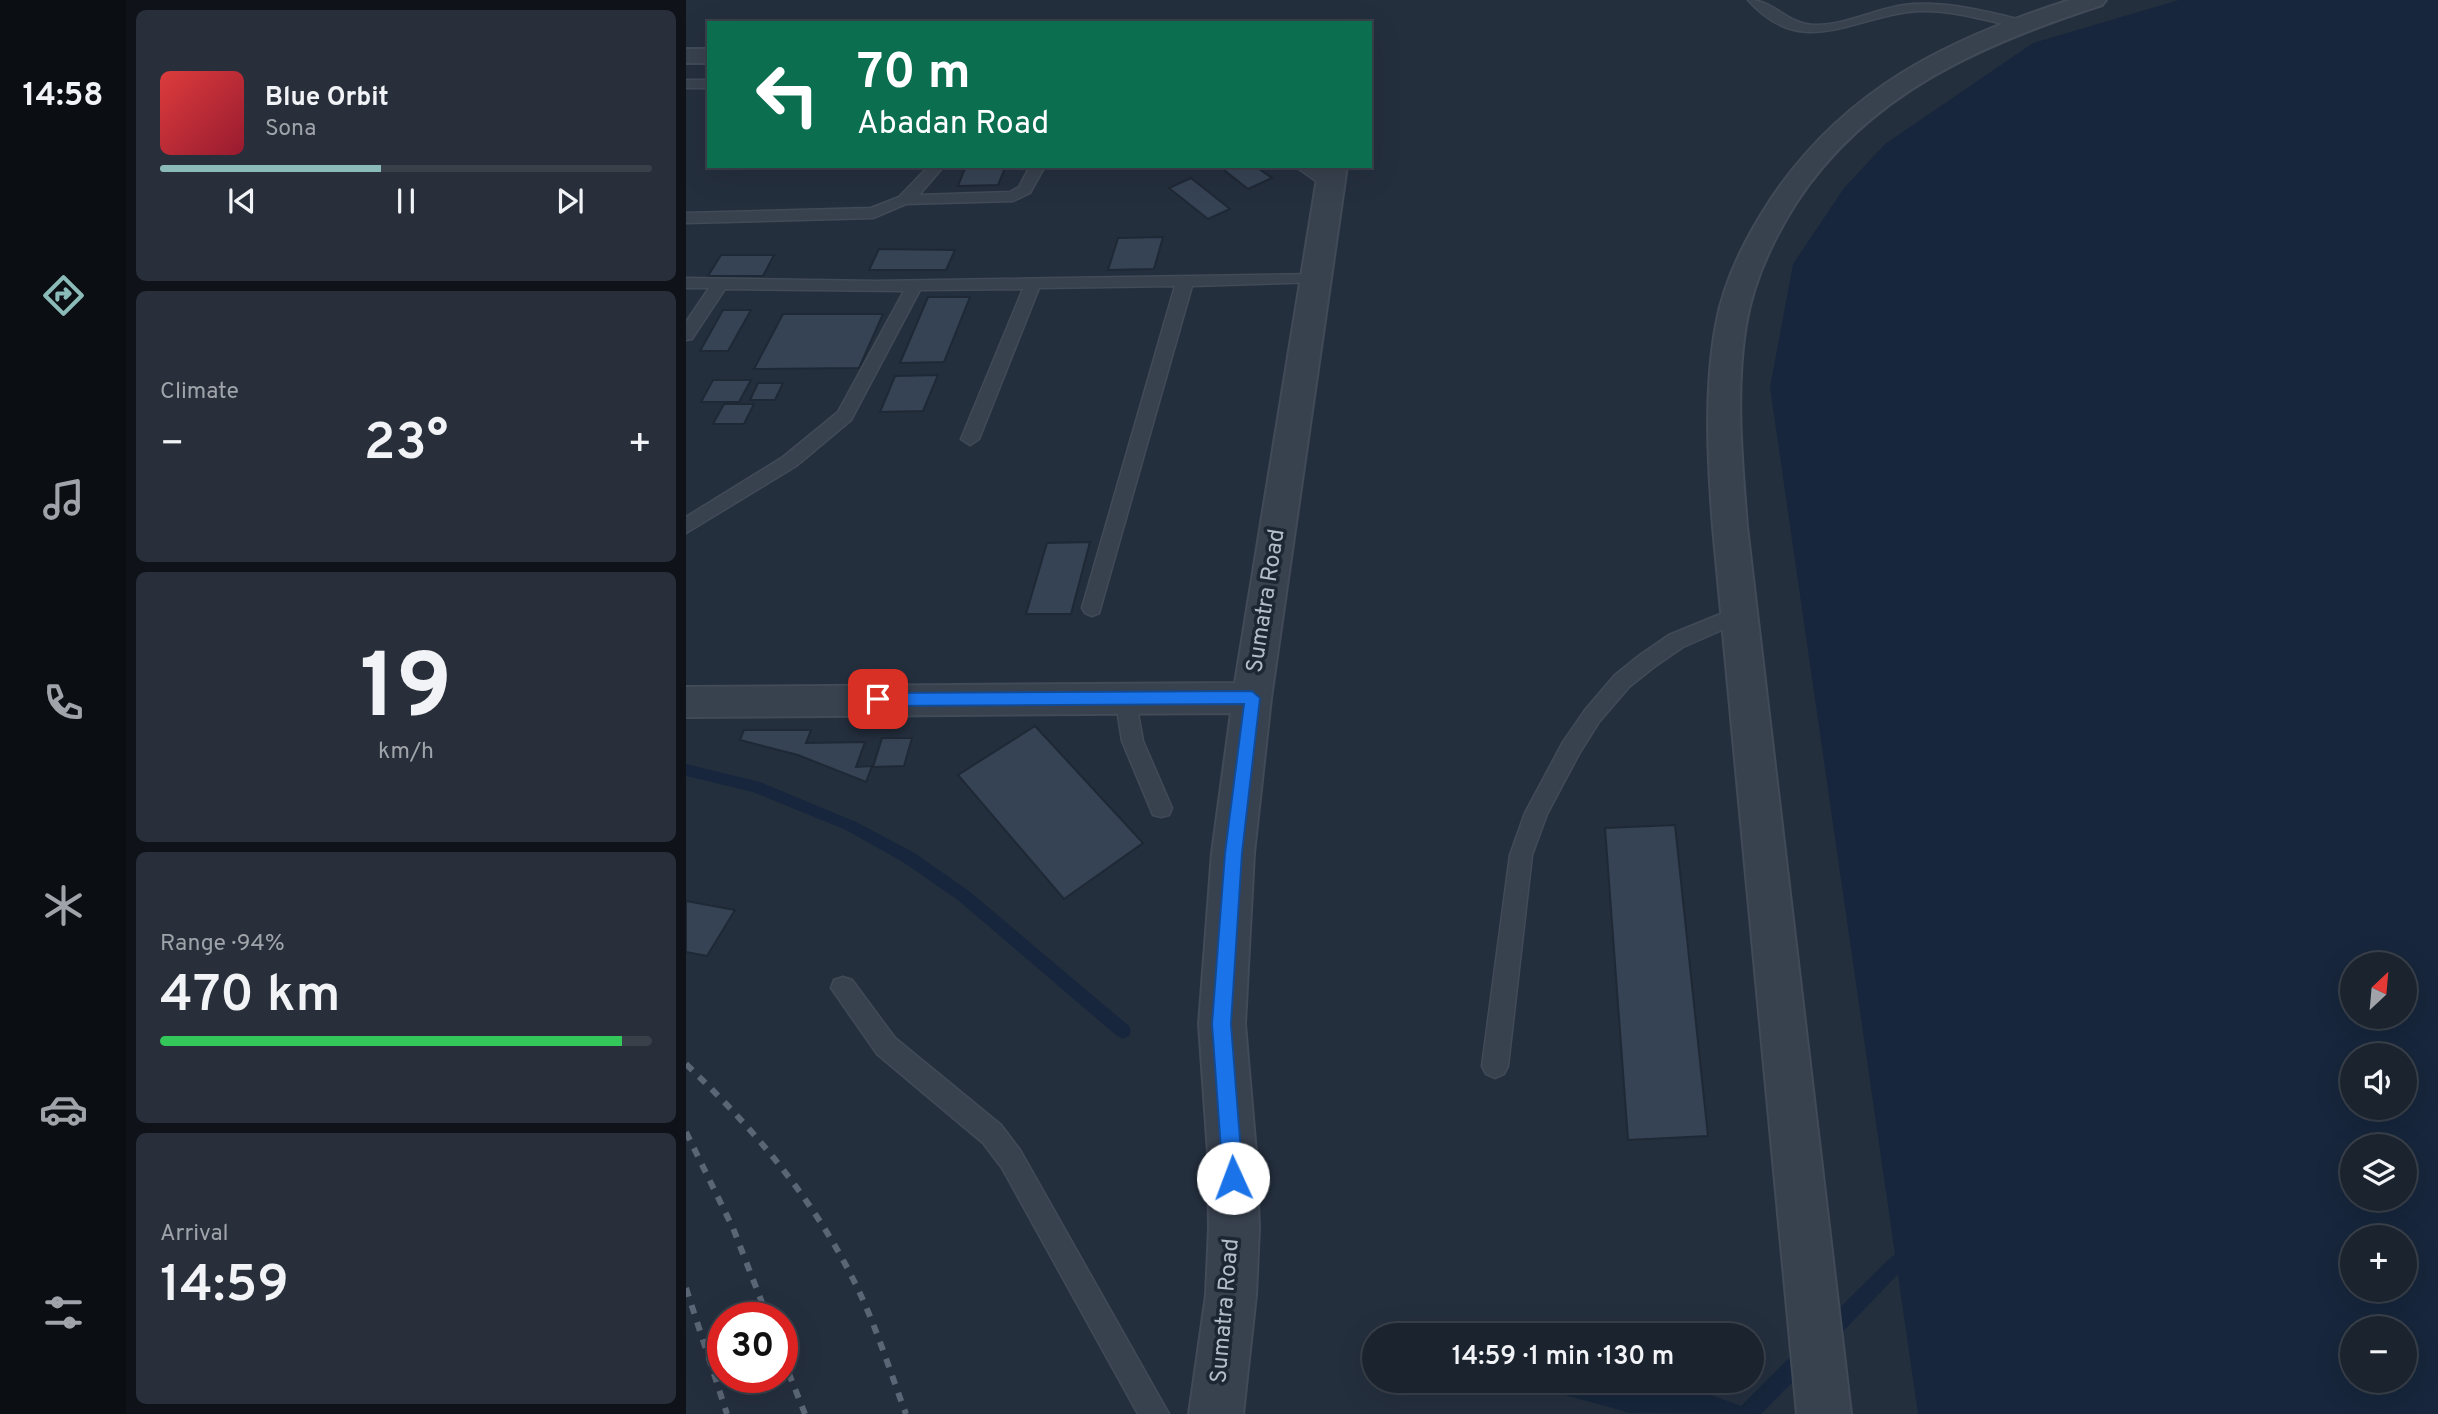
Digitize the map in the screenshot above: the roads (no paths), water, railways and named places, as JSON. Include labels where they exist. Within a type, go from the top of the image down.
[{"type":"street","points":[[1824,1414],[1725,470],[1727,355],[1732,317],[1742,278],[1797,178],[1828,140],[1866,106],[1937,62],[2021,24],[2094,0]]},
{"type":"street","points":[[686,56],[707,56]]},
{"type":"street","name":"Sumatra Road","points":[[1216,1414],[1231,1295],[1234,1228],[1232,1153],[1222,1024],[1233,853],[1252,698],[1317,279],[1322,173]]},
{"type":"street","points":[[686,702],[1252,698]]},
{"type":"lane","points":[[1754,0],[1794,27],[1820,30],[1904,9],[1945,7],[2021,24]]},
{"type":"lane","points":[[686,84],[707,84]]},
{"type":"lane","points":[[686,218],[873,213],[904,200],[935,168]]},
{"type":"lane","points":[[904,200],[1013,196],[1025,190],[1037,168]]},
{"type":"lane","points":[[686,283],[915,285],[1317,279]]},
{"type":"lane","points":[[1092,608],[1185,281]]},
{"type":"lane","points":[[970,439],[1033,283]]},
{"type":"lane","points":[[686,335],[720,284]]},
{"type":"lane","points":[[686,526],[829,432],[845,416],[915,285]]},
{"type":"lane","points":[[1495,1066],[1521,855],[1536,813],[1571,748],[1592,716],[1614,690],[1647,661],[1676,642],[1740,614]]},
{"type":"lane","points":[[1125,697],[1125,723],[1161,808]]},
{"type":"lane","points":[[843,988],[886,1046],[975,1118],[992,1134],[1011,1159],[1154,1414]]},
{"type":"water","points":[[2179,0],[2438,0],[2438,1414],[1918,1414],[1770,387],[1793,264],[1844,188],[1885,144],[2033,43]]},
{"type":"waterway","points":[[686,770],[755,786],[851,826],[908,857],[964,896],[1123,1031]]},
{"type":"waterway","points":[[1827,1334],[1897,1263]]},
{"type":"waterway","points":[[1747,1414],[1805,1356]]},
{"type":"waterway","points":[[1594,1393],[1630,1403],[1711,1405],[1736,1414]]},
{"type":"railway","points":[[686,1064],[757,1138],[819,1220],[861,1295],[906,1414]]},
{"type":"railway","points":[[686,1132],[733,1228],[762,1302]]},
{"type":"railway","points":[[686,1288],[727,1414]]},
{"type":"railway","points":[[797,1393],[805,1414]]}]
